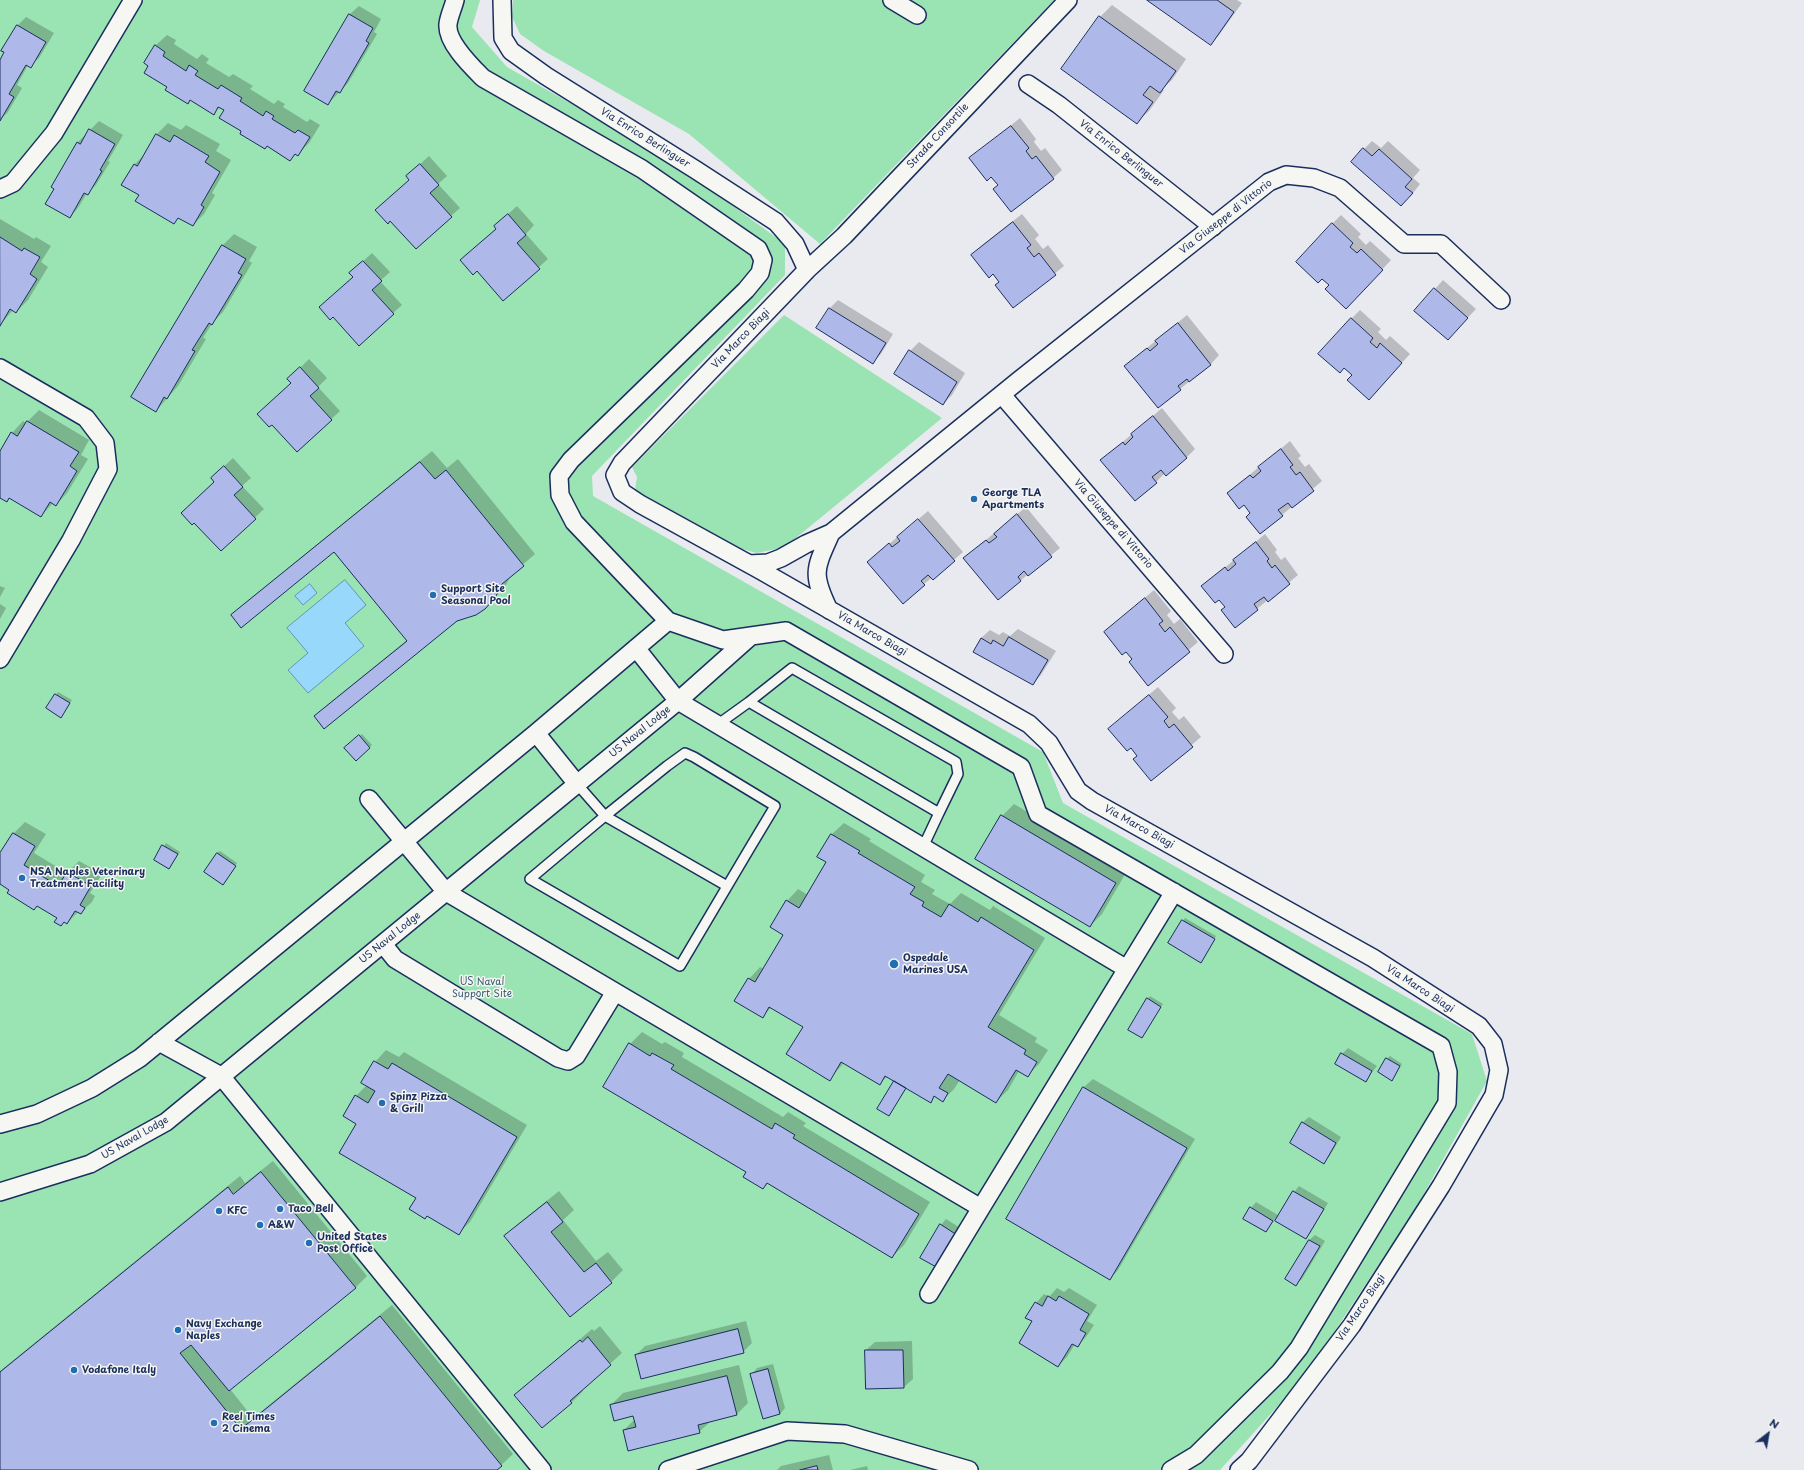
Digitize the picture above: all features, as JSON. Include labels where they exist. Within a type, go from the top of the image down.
[{"type":"street","points":[[0,189],[13,183],[54,133],[133,0]]},
{"type":"street","points":[[456,0],[448,25],[452,41],[463,56],[483,78],[542,114],[642,169],[758,249],[763,260],[760,273],[746,290],[571,460],[560,476],[560,495],[574,522],[668,621],[723,640],[786,631],[1021,767],[1038,814],[1441,1046],[1448,1072],[1447,1103],[1300,1348],[1280,1372],[1196,1455],[1171,1470]]},
{"type":"street","name":"Via Enrico Berlinguer","points":[[502,0],[503,38],[511,51],[546,76],[776,222],[795,244],[807,270]]},
{"type":"street","points":[[892,0],[917,15]]},
{"type":"street","name":"Strada Consortile","points":[[807,270],[844,236],[1068,0]]},
{"type":"street","name":"Via Enrico Berlinguer","points":[[1028,84],[1059,105],[1213,227]]},
{"type":"street","name":"Via Giuseppe di Vittorio","points":[[749,564],[768,563],[832,533],[1002,394],[1269,182],[1286,175],[1314,178],[1340,188],[1404,244],[1441,244],[1501,300]]},
{"type":"street","name":"Via Marco Biagi","points":[[807,270],[622,464],[615,475],[622,492],[640,504],[749,564],[1029,724],[1049,743],[1078,791],[1092,801],[1373,958],[1479,1026],[1493,1044],[1499,1070],[1494,1095],[1441,1186],[1352,1325],[1249,1461],[1239,1470]]},
{"type":"street","points":[[0,368],[86,418],[105,443],[108,469],[71,540],[0,659]]},
{"type":"street","name":"Via Giuseppe di Vittorio","points":[[1002,394],[1224,654]]},
{"type":"street","name":"Via Giuseppe di Vittorio","points":[[816,572],[832,533]]},
{"type":"street","points":[[781,558],[782,571],[786,585],[801,580],[816,572],[819,589],[830,610]]},
{"type":"street","points":[[0,1124],[37,1114],[92,1088],[140,1058],[536,733],[668,621]]},
{"type":"street","name":"US Naval Lodge","points":[[0,1192],[90,1164],[166,1122],[678,701],[751,636]]},
{"type":"street","points":[[636,648],[678,701],[1127,969]]},
{"type":"street","points":[[536,733],[577,784]]},
{"type":"street","points":[[369,799],[446,892],[981,1208]]},
{"type":"street","points":[[929,1294],[1174,892]]},
{"type":"street","points":[[383,944],[395,959],[558,1058],[568,1061],[576,1056],[615,992]]},
{"type":"street","points":[[159,1042],[221,1076],[542,1470]]},
{"type":"street","points":[[668,1470],[788,1431],[845,1434],[969,1470]]},
{"type":"lane","points":[[717,724],[749,702],[792,668],[956,762],[958,774],[923,847]]},
{"type":"lane","points":[[749,702],[939,813]]},
{"type":"lane","points":[[685,753],[775,806],[727,886],[680,966],[530,879],[605,816],[685,753]]},
{"type":"lane","points":[[577,784],[605,816],[727,886]]},
{"type":"green space","name":"US Naval Support Site","points":[[0,0],[480,0],[472,27],[507,67],[673,162],[785,244],[785,275],[592,476],[593,496],[1043,752],[1063,803],[1472,1034],[1487,1081],[1417,1206],[1306,1375],[1220,1470],[0,1470]]},
{"type":"green space","points":[[513,0],[1054,0],[820,244],[689,134],[544,51],[520,34],[512,17]]},
{"type":"green space","points":[[784,315],[942,418],[785,547],[757,553],[742,549],[635,490],[637,477],[632,467]]},
{"type":"water","points":[[345,580],[366,605],[345,623],[364,646],[308,693],[288,670],[308,653],[287,628]]},
{"type":"water","points":[[310,584],[317,593],[303,605],[295,596]]},
{"type":"building","points":[[1147,0],[1217,0],[1234,12],[1211,45]]},
{"type":"building","points":[[349,14],[373,28],[366,41],[369,43],[340,93],[336,91],[328,105],[304,91]]},
{"type":"building","points":[[1099,16],[1176,71],[1160,93],[1150,86],[1143,95],[1153,102],[1137,124],[1061,69]]},
{"type":"building","points":[[17,25],[46,42],[31,68],[26,65],[9,94],[14,97],[0,121],[0,60],[4,52],[1,51]]},
{"type":"building","points":[[155,45],[165,52],[163,56],[186,71],[189,65],[198,71],[195,75],[218,89],[221,85],[242,98],[240,101],[263,116],[266,111],[274,116],[272,119],[295,133],[298,130],[310,137],[298,156],[295,154],[290,161],[267,146],[265,149],[240,134],[241,131],[219,118],[224,110],[218,107],[214,115],[190,100],[188,104],[165,90],[167,87],[144,73],[148,66],[144,63]]},
{"type":"building","points":[[1011,126],[1029,148],[1026,151],[1032,159],[1036,156],[1054,179],[1011,212],[993,189],[998,185],[991,177],[987,181],[969,158]]},
{"type":"building","points":[[89,129],[115,144],[88,195],[84,193],[70,218],[45,204],[54,189],[51,187],[77,142],[80,144]]},
{"type":"building","points":[[156,134],[170,142],[174,135],[209,156],[205,162],[220,172],[201,205],[204,207],[193,226],[178,218],[174,224],[135,201],[139,195],[121,185],[134,164],[137,166]]},
{"type":"building","points":[[1363,148],[1372,156],[1379,149],[1412,179],[1405,187],[1413,193],[1401,206],[1351,162]]},
{"type":"building","points":[[420,164],[439,185],[430,193],[452,217],[416,249],[390,221],[388,224],[375,210],[409,180],[406,176]]},
{"type":"building","points":[[508,214],[526,235],[517,243],[540,269],[503,301],[477,271],[473,275],[460,260],[496,229],[494,226]]},
{"type":"building","points":[[1013,222],[1031,245],[1027,248],[1034,257],[1039,253],[1056,275],[1013,308],[995,285],[999,282],[993,274],[989,278],[971,255]]},
{"type":"building","points":[[1332,223],[1353,243],[1350,247],[1357,253],[1361,249],[1383,270],[1346,309],[1325,289],[1329,285],[1322,279],[1318,283],[1296,262]]},
{"type":"building","points":[[0,237],[22,251],[24,248],[40,257],[30,274],[37,279],[16,313],[10,309],[0,326]]},
{"type":"building","points":[[222,245],[246,259],[238,273],[242,275],[212,325],[209,323],[192,350],[195,351],[167,399],[164,397],[156,412],[131,397]]},
{"type":"building","points":[[363,261],[382,281],[372,290],[394,314],[359,346],[333,317],[330,320],[319,307],[353,277],[349,273]]},
{"type":"building","points":[[1434,288],[1468,318],[1448,340],[1414,311]]},
{"type":"building","points":[[829,308],[886,343],[873,364],[816,328]]},
{"type":"building","points":[[1351,318],[1373,338],[1370,342],[1377,348],[1380,343],[1402,363],[1369,400],[1347,380],[1352,375],[1344,368],[1340,373],[1318,354]]},
{"type":"building","points":[[1178,323],[1211,365],[1189,382],[1187,379],[1178,386],[1181,390],[1158,408],[1124,366],[1147,348],[1150,351],[1158,344],[1155,341]]},
{"type":"building","points":[[909,350],[957,382],[943,405],[894,374]]},
{"type":"building","points":[[300,367],[319,388],[310,396],[332,420],[297,452],[272,425],[269,427],[257,414],[291,383],[287,379]]},
{"type":"building","points":[[1153,416],[1187,458],[1166,476],[1161,470],[1152,477],[1157,483],[1135,501],[1100,460],[1123,442],[1125,445],[1133,437],[1131,434]]},
{"type":"building","points":[[27,421],[79,452],[70,466],[77,471],[56,506],[50,502],[41,517],[9,498],[7,502],[0,498],[0,451],[11,432],[17,436]]},
{"type":"building","points":[[1281,449],[1293,465],[1290,467],[1296,475],[1300,472],[1314,491],[1292,508],[1288,503],[1278,510],[1283,516],[1260,534],[1246,517],[1250,513],[1244,505],[1239,509],[1227,493],[1250,475],[1253,478],[1261,471],[1258,467]]},
{"type":"building","name":"Support Site Seasonal Pool","points":[[420,462],[435,479],[446,470],[524,566],[502,584],[495,598],[485,609],[476,615],[457,621],[324,729],[314,716],[407,641],[334,552],[241,628],[231,615]]},
{"type":"building","points":[[224,466],[243,487],[234,495],[256,519],[221,551],[194,523],[192,525],[181,513],[214,482],[211,478]]},
{"type":"building","points":[[1017,514],[1052,557],[1028,576],[1024,571],[1018,577],[1021,581],[998,600],[963,558],[986,540],[989,543],[997,537],[994,534]]},
{"type":"building","points":[[918,519],[955,561],[933,580],[928,575],[921,581],[925,585],[903,604],[867,562],[889,543],[892,547],[900,541],[897,537]]},
{"type":"building","points":[[1256,542],[1269,559],[1267,561],[1272,568],[1275,565],[1290,584],[1268,602],[1264,597],[1254,604],[1258,610],[1235,628],[1221,610],[1225,607],[1219,600],[1215,603],[1201,586],[1225,567],[1228,571],[1236,564],[1233,560]]},
{"type":"building","points":[[1145,598],[1163,621],[1159,624],[1165,632],[1170,627],[1190,652],[1148,686],[1129,662],[1132,659],[1126,652],[1122,655],[1104,632]]},
{"type":"building","points":[[1009,637],[1048,660],[1033,685],[973,652],[981,638],[991,644],[993,640],[1003,646]]},
{"type":"building","points":[[55,694],[70,703],[61,718],[46,708]]},
{"type":"building","points":[[1149,695],[1168,717],[1164,721],[1169,728],[1174,724],[1193,747],[1151,781],[1133,759],[1137,756],[1131,748],[1127,751],[1108,729]]},
{"type":"building","points":[[359,735],[370,748],[356,761],[344,748]]},
{"type":"building","points":[[1001,815],[1116,883],[1090,927],[975,859]]},
{"type":"building","name":"NSA Naples Veterinary Treatment Facility","points":[[13,833],[35,846],[24,865],[58,886],[67,872],[91,886],[80,905],[85,908],[81,914],[75,911],[67,924],[64,922],[61,926],[54,922],[57,918],[37,906],[34,910],[7,893],[9,890],[0,884],[0,853]]},
{"type":"building","points":[[831,834],[860,851],[858,853],[915,887],[910,894],[924,902],[922,906],[941,917],[949,904],[978,922],[981,917],[1034,950],[988,1027],[1026,1050],[1024,1054],[1037,1062],[1028,1077],[1016,1070],[996,1103],[948,1074],[939,1088],[948,1093],[943,1102],[934,1096],[931,1103],[885,1076],[880,1085],[841,1062],[830,1081],[786,1054],[803,1027],[769,1007],[763,1018],[734,1001],[748,978],[755,982],[783,935],[770,927],[786,900],[799,908],[826,862],[817,857]]},
{"type":"building","points":[[162,845],[178,854],[169,869],[154,860]]},
{"type":"building","points":[[217,853],[236,866],[223,885],[204,872]]},
{"type":"building","points":[[1182,920],[1215,939],[1201,963],[1168,943]]},
{"type":"building","points":[[1147,998],[1161,1007],[1142,1038],[1128,1030]]},
{"type":"building","points":[[629,1043],[650,1056],[652,1053],[674,1065],[671,1069],[772,1129],[775,1123],[795,1135],[793,1138],[919,1214],[892,1258],[767,1183],[763,1189],[743,1177],[746,1172],[603,1087]]},
{"type":"building","points":[[1341,1053],[1372,1071],[1366,1082],[1335,1064]]},
{"type":"building","points":[[1386,1058],[1400,1066],[1392,1081],[1378,1072]]},
{"type":"building","points":[[374,1061],[388,1069],[392,1063],[517,1137],[459,1235],[427,1216],[425,1219],[409,1209],[416,1198],[339,1153],[356,1124],[343,1116],[355,1095],[368,1103],[375,1091],[361,1083]]},
{"type":"building","points":[[894,1081],[906,1088],[889,1116],[877,1109]]},
{"type":"building","points":[[1083,1087],[1187,1148],[1110,1280],[1006,1219]]},
{"type":"building","points":[[1302,1122],[1336,1143],[1324,1164],[1290,1143]]},
{"type":"building","name":"Navy Exchange Naples","points":[[261,1172],[356,1288],[229,1391],[191,1345],[180,1353],[241,1429],[380,1316],[502,1466],[497,1470],[0,1470],[0,1372],[228,1187],[233,1194]]},
{"type":"building","points":[[1293,1191],[1324,1209],[1306,1239],[1275,1221]]},
{"type":"building","points":[[547,1202],[563,1222],[551,1232],[584,1272],[596,1263],[612,1283],[570,1317],[504,1236]]},
{"type":"building","points":[[1250,1207],[1273,1221],[1266,1232],[1243,1219]]},
{"type":"building","points":[[940,1224],[957,1235],[938,1268],[920,1258]]},
{"type":"building","points":[[1309,1240],[1320,1246],[1296,1286],[1285,1279]]},
{"type":"building","points":[[1048,1296],[1056,1301],[1059,1296],[1089,1314],[1080,1330],[1086,1333],[1078,1347],[1072,1344],[1058,1367],[1019,1343],[1032,1321],[1025,1318],[1035,1302],[1042,1306]]},
{"type":"building","points":[[738,1329],[744,1353],[641,1379],[635,1355]]},
{"type":"building","points":[[588,1337],[611,1365],[570,1401],[572,1403],[542,1428],[514,1395],[580,1340],[582,1342]]},
{"type":"building","points":[[865,1350],[903,1350],[904,1388],[866,1389]]},
{"type":"building","points":[[768,1369],[780,1414],[763,1419],[750,1374]]},
{"type":"building","points":[[727,1376],[737,1415],[698,1425],[700,1433],[628,1451],[623,1430],[636,1427],[633,1416],[614,1421],[610,1405]]},
{"type":"building","points":[[817,1466],[818,1470],[800,1470]]},
{"type":"place","name":"George TLA Apartments","points":[[974,499]]},
{"type":"place","name":"Support Site Seasonal Pool","points":[[433,595]]},
{"type":"place","name":"NSA Naples Veterinary Treatment Facility","points":[[22,878]]},
{"type":"place","name":"Ospedale Marines USA","points":[[894,964]]},
{"type":"place","name":"Spinz Pizza & Grill","points":[[382,1103]]},
{"type":"place","name":"Taco Bell","points":[[280,1209]]},
{"type":"place","name":"KFC","points":[[219,1211]]},
{"type":"place","name":"A&W","points":[[260,1225]]},
{"type":"place","name":"United States Post Office","points":[[309,1243]]},
{"type":"place","name":"Navy Exchange Naples","points":[[178,1330]]},
{"type":"place","name":"Vodafone Italy","points":[[74,1370]]},
{"type":"place","name":"Reel Times 2 Cinema","points":[[214,1423]]}]
